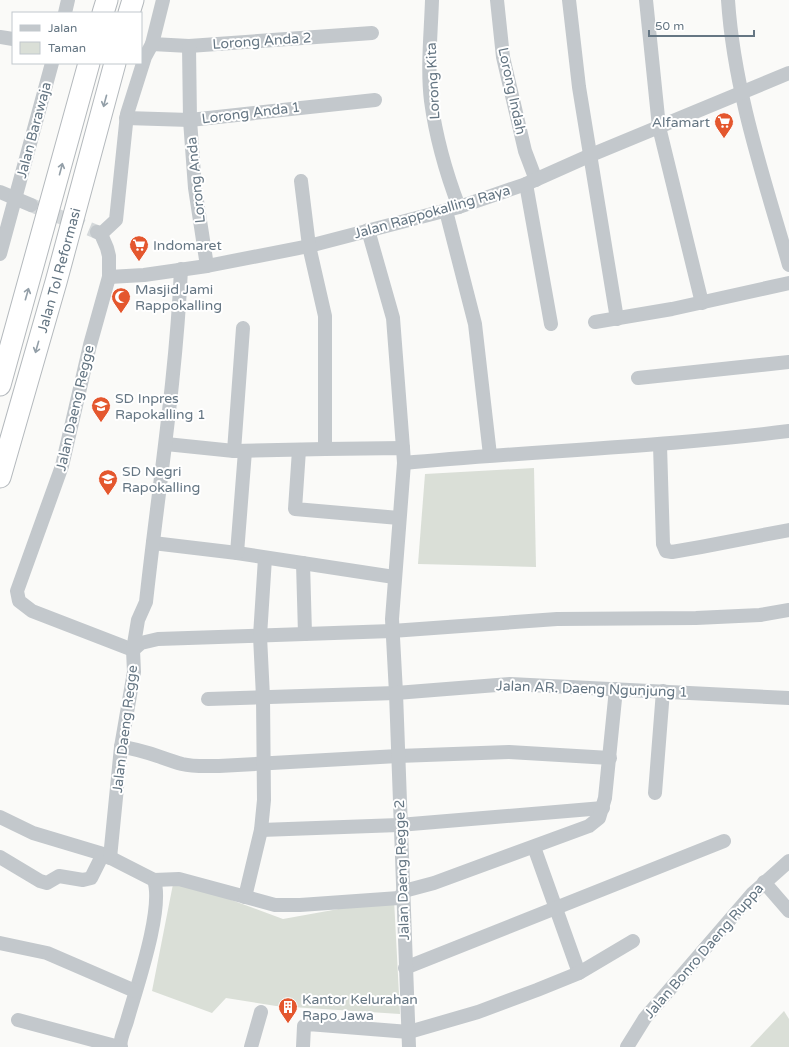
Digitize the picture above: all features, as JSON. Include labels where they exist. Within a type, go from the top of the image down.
[{"type":"highway","points":[[103,12],[107,0]]},
{"type":"highway","points":[[129,12],[132,0]]},
{"type":"highway","name":"Jalan Tol Reformasi","points":[[0,385],[90,64]]},
{"type":"highway","name":"Jalan Tol Reformasi","points":[[0,477],[56,282],[115,64]]},
{"type":"street","points":[[65,12],[68,0]]},
{"type":"street","points":[[126,118],[145,57],[152,44],[163,0]]},
{"type":"street","name":"Lorong Kita","points":[[432,0],[431,99],[436,132],[448,178],[475,324],[490,455]]},
{"type":"street","name":"Lorong Indah","points":[[497,0],[503,57],[526,152],[551,324]]},
{"type":"street","points":[[569,0],[579,87],[617,319]]},
{"type":"street","points":[[646,0],[659,127],[702,303]]},
{"type":"street","points":[[728,0],[734,57],[741,93],[789,265]]},
{"type":"street","name":"Lorong Anda 2","points":[[152,44],[189,46],[372,33]]},
{"type":"street","points":[[0,37],[12,39]]},
{"type":"street","name":"Lorong Anda","points":[[189,46],[190,120],[195,188],[207,266]]},
{"type":"street","name":"Jalan Barawaja","points":[[0,254],[52,64]]},
{"type":"street","name":"Jalan Rappokalling Raya","points":[[109,277],[144,275],[207,266],[309,246],[453,209],[531,182],[591,155],[789,73]]},
{"type":"street","name":"Lorong Anda 1","points":[[126,118],[190,120],[376,100]]},
{"type":"street","name":"Jalan Daeng Regge","points":[[107,856],[121,747],[134,672],[133,650],[32,611],[19,601],[17,591],[62,466],[83,374],[109,277],[109,256],[99,233],[116,220],[126,118]]},
{"type":"street","points":[[301,181],[309,246],[326,316],[325,450]]},
{"type":"street","points":[[0,192],[30,205]]},
{"type":"street","name":"Jalan Daeng Regge 2","points":[[368,230],[393,318],[404,463],[394,577],[392,631],[396,693],[399,825],[404,891],[405,968],[409,1047]]},
{"type":"street","points":[[133,650],[138,620],[146,602],[166,444],[178,333],[181,269]]},
{"type":"street","points":[[595,322],[702,303],[789,282]]},
{"type":"street","points":[[237,553],[243,328]]},
{"type":"street","points":[[638,378],[789,362]]},
{"type":"street","points":[[404,463],[490,455],[660,445],[789,431]]},
{"type":"street","points":[[166,444],[240,451],[403,448]]},
{"type":"street","points":[[660,445],[662,544],[666,551],[672,552],[789,530]]},
{"type":"street","points":[[299,450],[295,509],[399,518]]},
{"type":"street","points":[[153,543],[237,553],[394,577]]},
{"type":"street","points":[[245,897],[261,830],[264,763],[260,636],[265,558]]},
{"type":"street","points":[[303,563],[305,634]]},
{"type":"street","points":[[133,650],[141,643],[148,640],[392,631],[557,619],[696,618],[760,614],[789,610]]},
{"type":"street","name":"Jalan AR. Daeng Ngunjung 1","points":[[208,699],[396,693],[498,684],[789,698]]},
{"type":"street","points":[[0,817],[33,833],[107,856],[154,880],[179,879],[275,905],[300,906],[398,898],[404,891],[434,883],[589,826],[599,818],[603,808],[610,758],[616,689]]},
{"type":"street","points":[[655,794],[663,691]]},
{"type":"street","points":[[121,747],[139,750],[188,765],[219,766],[398,756],[509,752],[610,758]]},
{"type":"street","points":[[261,830],[399,825],[603,808]]},
{"type":"street","points":[[405,968],[724,841]]},
{"type":"street","points":[[534,846],[579,972]]},
{"type":"street","points":[[0,857],[40,881],[48,883],[62,875],[83,880],[91,878],[107,856]]},
{"type":"street","name":"Jalan Bonro Daeng Ruppa","points":[[627,1047],[645,1018],[764,882],[789,861]]},
{"type":"street","points":[[18,1020],[120,1047],[144,961],[157,894],[154,880]]},
{"type":"street","points":[[764,882],[789,911]]},
{"type":"street","points":[[303,1047],[304,1026],[308,1024],[409,1032],[478,1012],[579,972],[633,941]]},
{"type":"street","points":[[0,943],[22,946],[57,957],[135,991]]},
{"type":"street","points":[[251,1047],[261,1012]]},
{"type":"green space","points":[[534,468],[536,567],[418,564],[425,474]]},
{"type":"green space","points":[[174,879],[283,919],[394,899],[400,1014],[276,1006],[226,998],[212,1013],[152,991]]},
{"type":"green space","points":[[784,1011],[789,1019],[789,1047],[750,1047]]},
{"type":"tunnel","points":[[31,205],[97,232]]},
{"type":"place","name":"Alfamart","points":[[724,139]]},
{"type":"place","name":"Indomaret","points":[[139,262]]},
{"type":"place","name":"Masjid Jami Rappokalling","points":[[121,314]]},
{"type":"place","name":"SD Inpres Rapokalling 1","points":[[101,423]]},
{"type":"place","name":"SD Negri Rapokalling","points":[[108,496]]},
{"type":"place","name":"Kantor Kelurahan Rapo Jawa","points":[[288,1024]]}]
